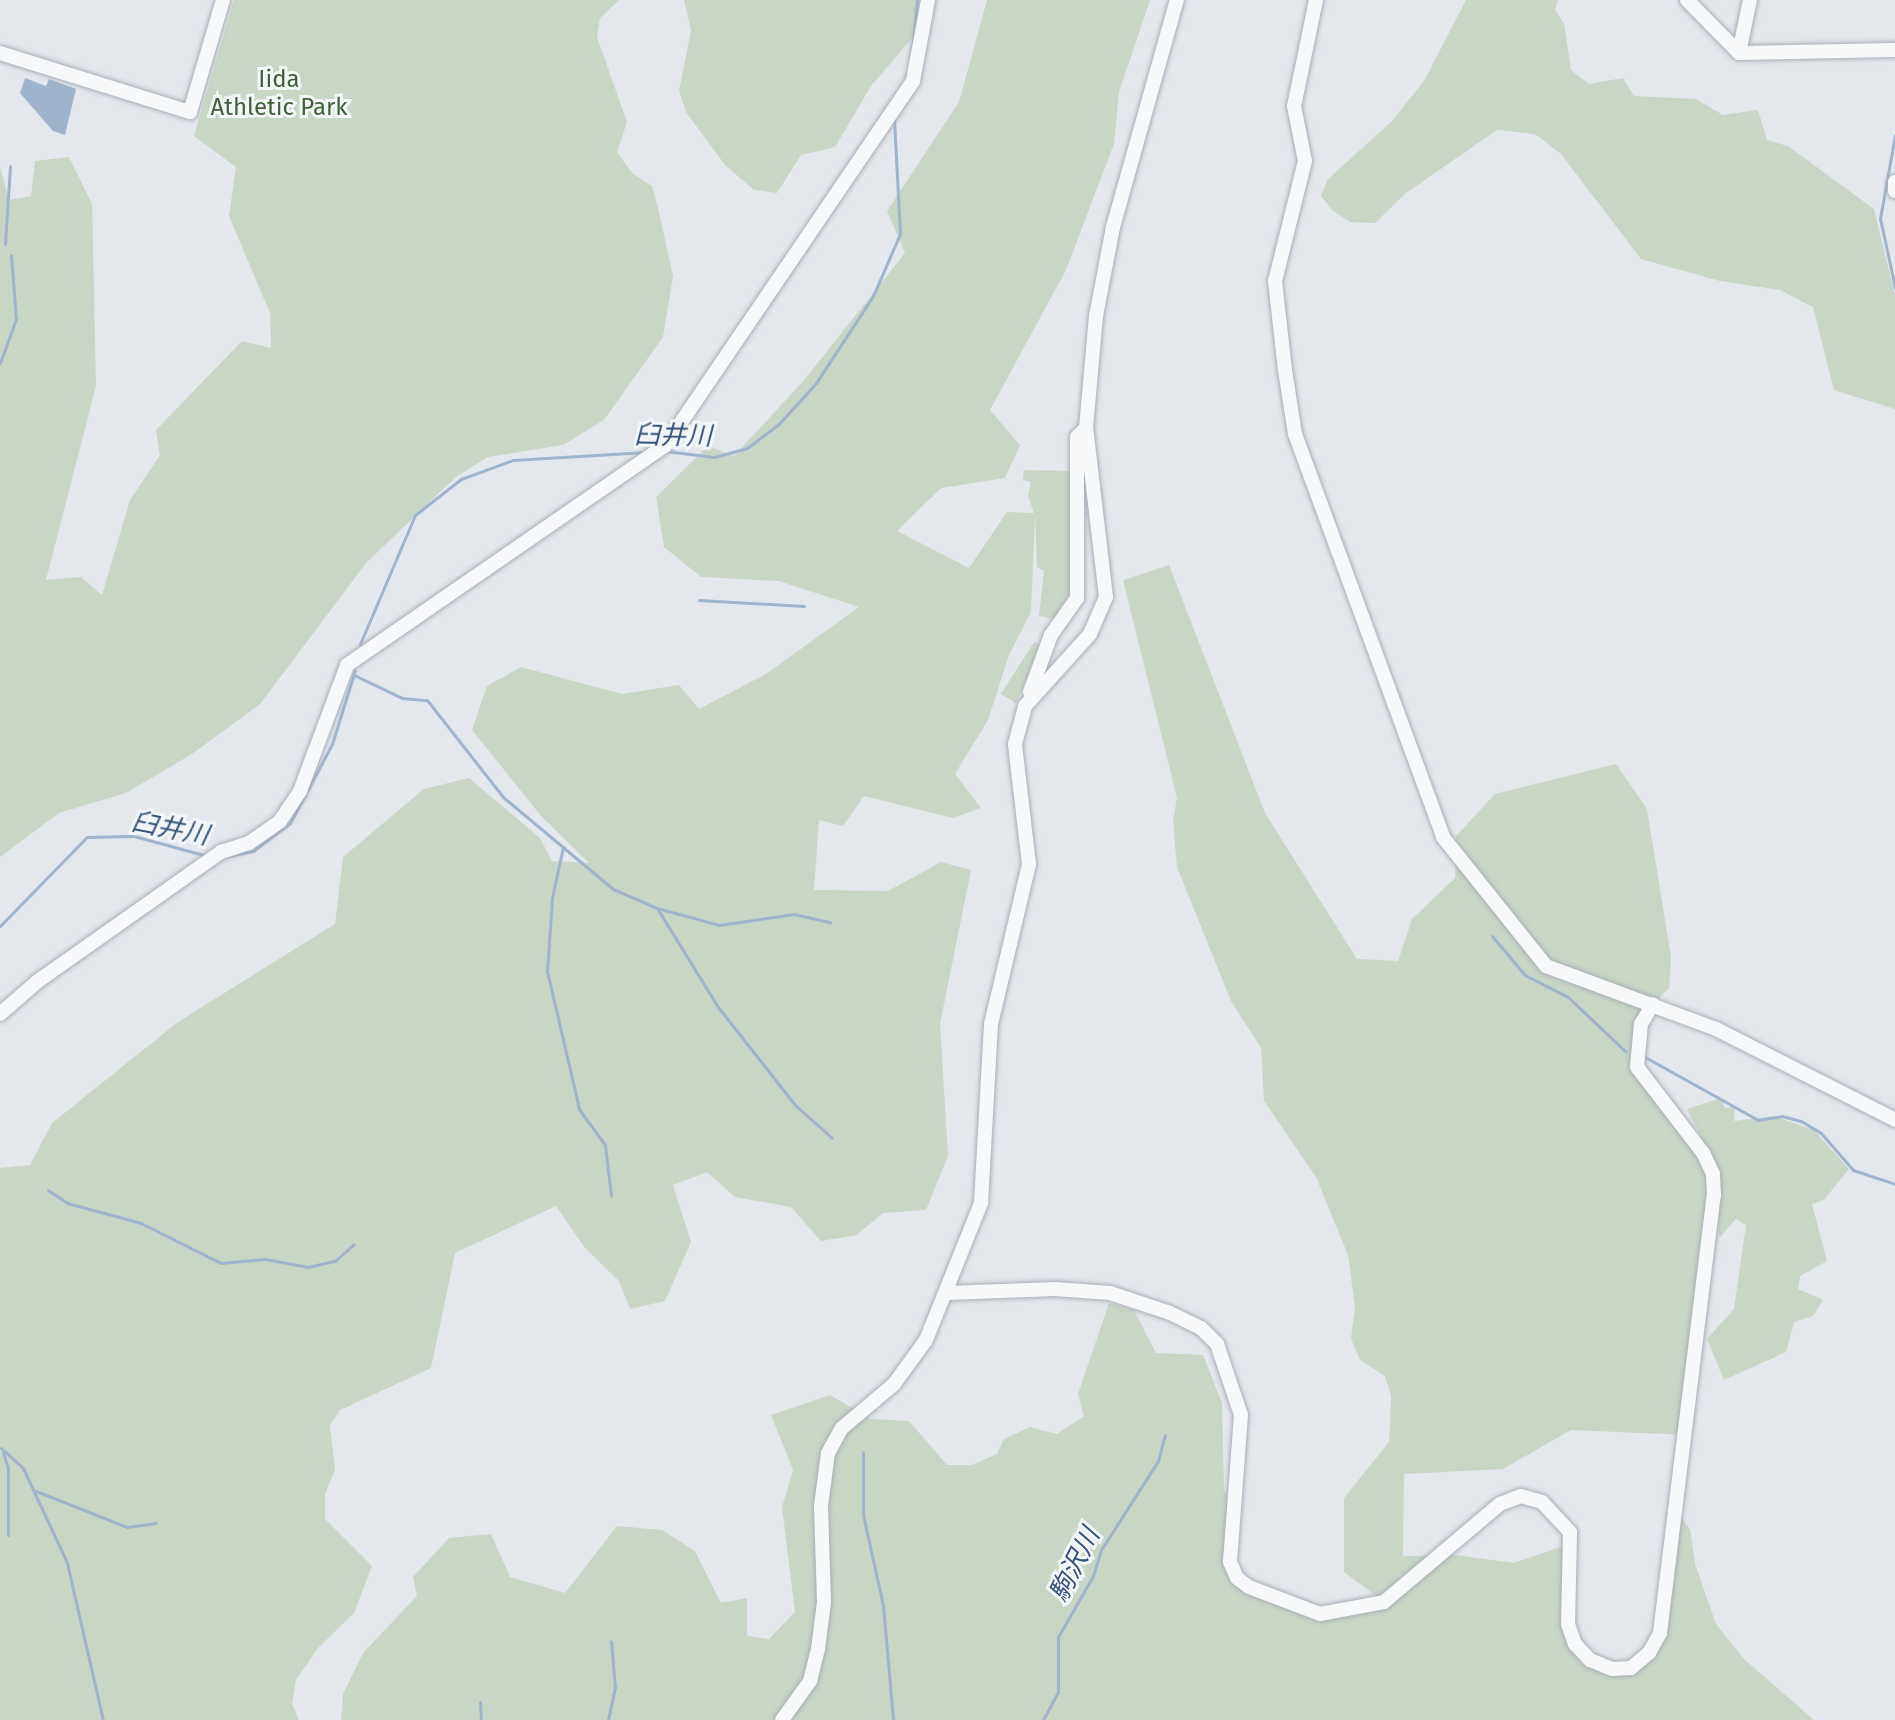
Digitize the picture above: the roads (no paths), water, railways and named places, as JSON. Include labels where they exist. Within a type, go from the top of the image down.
[{"type":"street","points":[[0,53],[190,112],[223,0]]},
{"type":"street","points":[[0,1014],[38,981],[221,852],[249,843],[280,821],[300,791],[347,665],[665,446],[913,81],[928,0]]},
{"type":"street","points":[[1025,706],[1090,634],[1106,597],[1086,428],[1096,316],[1113,227],[1177,0]]},
{"type":"street","points":[[1316,0],[1294,106],[1305,161],[1275,281],[1295,434],[1443,837],[1546,966],[1716,1029],[1895,1120]]},
{"type":"street","points":[[1687,0],[1739,53],[1895,50]]},
{"type":"street","points":[[1739,53],[1750,0]]},
{"type":"street","points":[[1895,182],[1895,191]]},
{"type":"street","points":[[782,1720],[810,1681],[818,1649],[824,1602],[821,1506],[828,1453],[842,1428],[904,1373],[948,1293],[983,1192],[991,1024],[1029,864],[1015,744],[1025,706],[1051,635],[1077,598],[1077,437],[1086,428]]},
{"type":"street","points":[[948,1293],[1055,1289],[1110,1293],[1170,1313],[1201,1328],[1217,1344],[1241,1415],[1230,1562],[1237,1578],[1249,1587],[1320,1614],[1384,1602],[1500,1504],[1521,1496],[1542,1502],[1570,1532],[1568,1624],[1575,1644],[1590,1660],[1612,1669],[1631,1668],[1649,1653],[1660,1633],[1714,1195],[1713,1174],[1703,1153],[1637,1067],[1641,1024],[1653,1004]]},
{"type":"water","points":[[25,78],[46,86],[49,79],[76,89],[65,135],[53,131],[20,93]]},
{"type":"waterway","name":"臼井川","points":[[913,44],[917,0]]},
{"type":"waterway","name":"臼井川","points":[[665,451],[714,457],[747,448],[778,425],[816,383],[873,296],[900,234],[894,120]]},
{"type":"waterway","points":[[1895,135],[1880,218],[1895,288]]},
{"type":"waterway","points":[[5,244],[10,166]]},
{"type":"waterway","points":[[0,363],[16,319],[11,255]]},
{"type":"waterway","name":"臼井川","points":[[360,644],[415,515],[461,479],[513,460],[646,452]]},
{"type":"waterway","points":[[699,600],[804,606]]},
{"type":"waterway","name":"臼井川","points":[[223,857],[253,851],[290,823],[332,744],[355,670]]},
{"type":"waterway","points":[[354,675],[402,698],[427,700],[503,797],[613,889],[657,908],[719,925],[794,914],[830,922]]},
{"type":"waterway","name":"臼井川","points":[[0,926],[87,837],[134,836],[207,856]]},
{"type":"waterway","points":[[563,847],[552,898],[547,971],[579,1109],[605,1145],[611,1196]]},
{"type":"waterway","points":[[657,908],[718,1007],[796,1106],[832,1138]]},
{"type":"waterway","points":[[1492,936],[1525,975],[1568,997],[1625,1051]]},
{"type":"waterway","points":[[1645,1057],[1758,1120],[1782,1116],[1801,1121],[1821,1133],[1853,1170],[1895,1184]]},
{"type":"waterway","points":[[48,1190],[67,1203],[141,1223],[221,1263],[265,1259],[308,1267],[335,1261],[354,1244]]},
{"type":"waterway","name":"駒沢川","points":[[1043,1720],[1058,1692],[1058,1637],[1093,1576],[1101,1550],[1158,1461],[1165,1435]]},
{"type":"waterway","points":[[1,1448],[23,1468],[67,1563],[103,1720]]},
{"type":"waterway","points":[[3,1452],[8,1468],[8,1535]]},
{"type":"waterway","points":[[863,1452],[863,1515],[883,1605],[893,1720]]},
{"type":"waterway","points":[[36,1491],[127,1527],[156,1523]]},
{"type":"waterway","points":[[608,1720],[615,1688],[611,1641]]},
{"type":"waterway","points":[[480,1702],[481,1720]]},
{"type":"park label","name":"Iida Athletic Park","points":[[279,94]]}]
